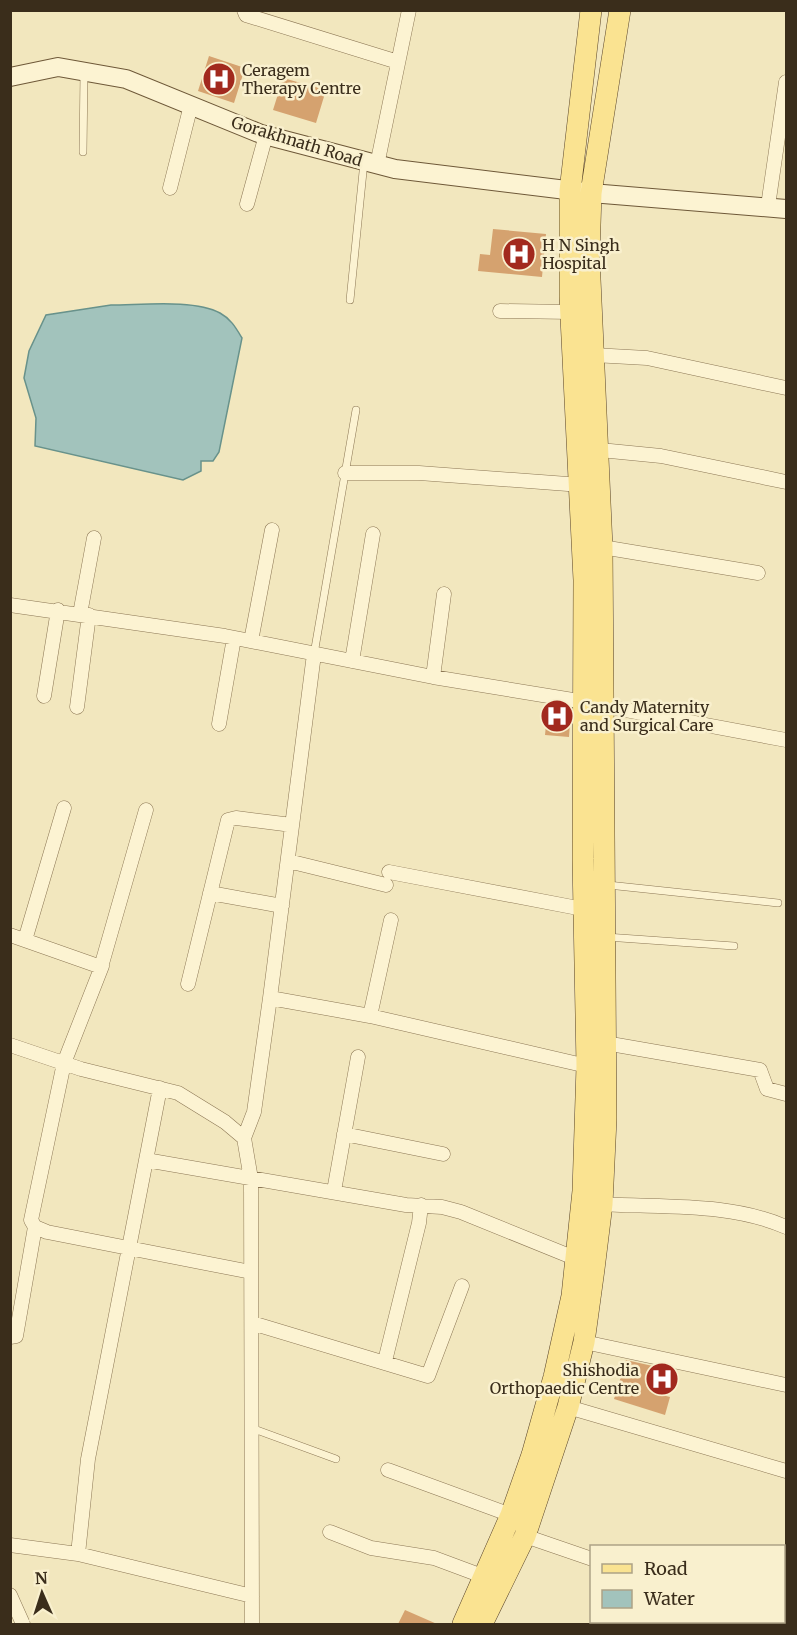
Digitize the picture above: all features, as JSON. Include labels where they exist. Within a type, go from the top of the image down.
[{"type":"main road","points":[[482,1624],[525,1536],[568,1407],[584,1342],[602,1204],[605,1043],[603,885],[571,312],[570,191],[591,10]]},
{"type":"main road","points":[[463,1624],[512,1515],[554,1377],[577,1259],[584,1191],[587,1066],[584,909],[602,547],[600,450],[589,257],[591,193],[620,10]]},
{"type":"main road","name":"Gorakhnath Road","points":[[10,76],[58,67],[126,80],[266,135],[395,170],[570,191],[777,208]]},
{"type":"street","points":[[244,10],[246,15],[398,62]]},
{"type":"street","points":[[370,163],[398,62],[409,10]]},
{"type":"street","points":[[777,208],[786,82]]},
{"type":"street","points":[[170,188],[191,105]]},
{"type":"street","points":[[247,204],[266,135]]},
{"type":"street","points":[[500,311],[571,312]]},
{"type":"street","points":[[593,355],[647,358],[786,387]]},
{"type":"street","points":[[600,450],[661,456],[786,482]]},
{"type":"street","points":[[345,473],[419,473],[580,485]]},
{"type":"street","points":[[251,641],[272,530]]},
{"type":"street","points":[[352,661],[373,534]]},
{"type":"street","points":[[77,707],[94,538]]},
{"type":"street","points":[[602,547],[758,573]]},
{"type":"street","points":[[434,677],[444,594]]},
{"type":"street","points":[[10,605],[58,610],[234,638],[434,677],[786,740]]},
{"type":"street","points":[[44,696],[58,610]]},
{"type":"street","points":[[219,724],[234,638]]},
{"type":"street","points":[[252,1624],[252,1323],[249,1197],[251,1179],[244,1138],[254,1112],[314,654]]},
{"type":"street","points":[[25,940],[64,808]]},
{"type":"street","points":[[10,1337],[16,1336],[35,1227],[31,1220],[64,1063],[102,966],[146,810]]},
{"type":"street","points":[[188,984],[228,820],[232,818],[292,825]]},
{"type":"street","points":[[288,861],[386,885]]},
{"type":"street","points":[[389,872],[584,909]]},
{"type":"street","points":[[210,893],[282,906]]},
{"type":"street","points":[[370,1016],[391,920]]},
{"type":"street","points":[[10,935],[102,966]]},
{"type":"street","points":[[270,998],[370,1016],[587,1066]]},
{"type":"street","points":[[605,1043],[760,1070],[767,1089],[786,1094]]},
{"type":"street","points":[[10,1045],[64,1063],[178,1093],[225,1122],[244,1138]]},
{"type":"street","points":[[334,1191],[358,1057]]},
{"type":"street","points":[[78,1554],[88,1459],[160,1088]]},
{"type":"street","points":[[344,1134],[443,1154]]},
{"type":"street","points":[[146,1160],[462,1212],[577,1259]]},
{"type":"street","points":[[602,1204],[733,1210],[786,1227]]},
{"type":"street","points":[[385,1361],[420,1222],[421,1205]]},
{"type":"street","points":[[35,1227],[251,1272]]},
{"type":"street","points":[[252,1323],[385,1361],[425,1376],[430,1375],[462,1286]]},
{"type":"street","points":[[584,1342],[786,1385]]},
{"type":"street","points":[[568,1407],[786,1471]]},
{"type":"street","points":[[388,1470],[512,1515]]},
{"type":"street","points":[[330,1532],[371,1548],[434,1558],[485,1576]]},
{"type":"street","points":[[525,1536],[590,1559]]},
{"type":"street","points":[[10,1545],[78,1554],[252,1596]]},
{"type":"street","points":[[10,1595],[23,1624]]},
{"type":"lane","points":[[83,152],[84,72]]},
{"type":"lane","points":[[350,300],[370,163]]},
{"type":"lane","points":[[314,654],[356,410]]},
{"type":"lane","points":[[603,885],[778,903]]},
{"type":"lane","points":[[604,937],[734,945]]},
{"type":"lane","points":[[252,1428],[336,1459]]},
{"type":"water","points":[[182,304],[209,309],[227,318],[242,338],[219,452],[213,461],[201,461],[201,471],[183,480],[35,446],[36,418],[24,378],[29,351],[46,315],[111,305]]},
{"type":"building","points":[[209,56],[245,68],[234,103],[198,91]]},
{"type":"building","points":[[283,78],[326,90],[316,123],[273,110]]},
{"type":"building","points":[[493,229],[546,234],[542,277],[478,271],[480,254],[490,255]]},
{"type":"building","points":[[548,705],[571,709],[569,737],[545,735]]},
{"type":"building","points":[[626,1360],[675,1371],[666,1396],[670,1397],[665,1415],[614,1399]]},
{"type":"building","points":[[405,1610],[437,1624],[398,1624]]},
{"type":"place","name":"Ceragem Therapy Centre","points":[[219,79]]},
{"type":"place","name":"H N Singh Hospital","points":[[519,254]]},
{"type":"place","name":"Candy Maternity and Surgical Care","points":[[557,716]]},
{"type":"place","name":"Shishodia Orthopaedic Centre","points":[[662,1379]]}]
